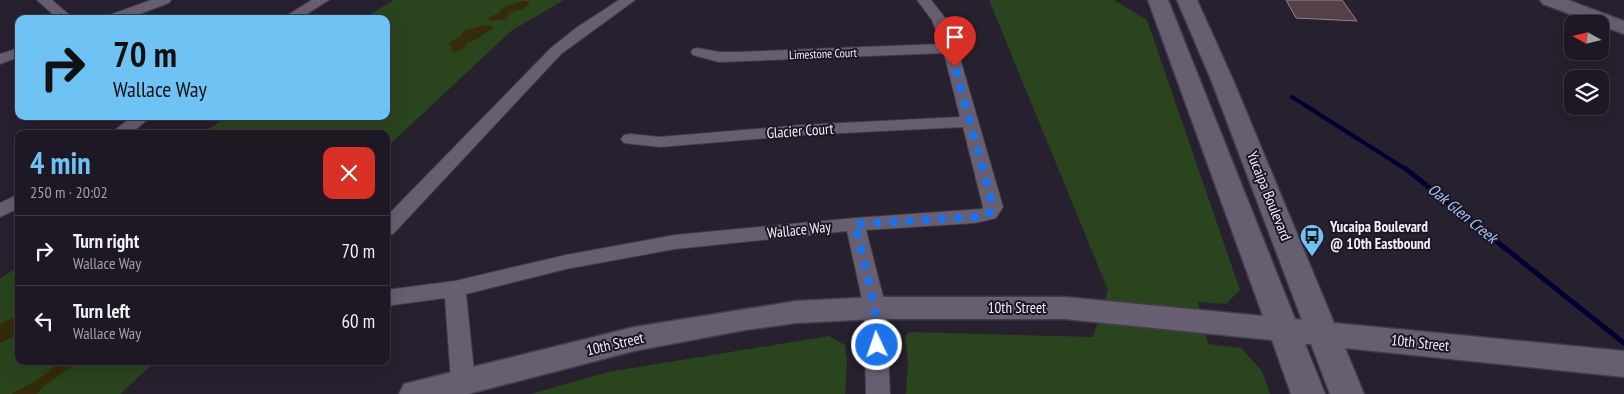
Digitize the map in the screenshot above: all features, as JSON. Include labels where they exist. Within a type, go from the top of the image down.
[{"type":"main road","points":[[1158,0],[1308,394]]},
{"type":"main road","name":"Yucaipa Boulevard","points":[[1187,0],[1222,79],[1347,394]]},
{"type":"main road","points":[[1550,0],[1624,28]]},
{"type":"main road","name":"10th Street","points":[[416,394],[634,339],[796,312],[875,308],[1065,308],[1616,363]]},
{"type":"street","points":[[44,0],[62,15]]},
{"type":"street","points":[[123,15],[164,0]]},
{"type":"street","points":[[295,15],[322,0]]},
{"type":"street","points":[[390,225],[556,51],[581,31],[628,0]]},
{"type":"street","name":"Wallace Way","points":[[390,297],[455,289],[566,262],[675,242],[855,224],[974,217],[989,214],[993,206],[950,48],[940,19],[924,0]]},
{"type":"street","name":"Limestone Court","points":[[698,52],[719,57],[740,57],[950,48]]},
{"type":"street","points":[[0,59],[15,53]]},
{"type":"street","points":[[124,130],[137,120]]},
{"type":"street","name":"Glacier Court","points":[[630,139],[660,142],[802,130],[971,122]]},
{"type":"street","points":[[0,210],[15,202]]},
{"type":"street","points":[[855,224],[875,308],[878,394]]},
{"type":"street","points":[[455,289],[462,381]]},
{"type":"green space","points":[[394,0],[564,0],[511,31],[390,144],[390,130],[208,130],[221,120],[390,120],[390,15],[369,15]]},
{"type":"green space","points":[[989,0],[1114,0],[1147,20],[1240,290],[1226,304],[1198,302],[1208,344],[1241,348],[1262,371],[1270,394],[906,394],[908,361],[905,337],[909,332],[1093,337],[1108,290]]},
{"type":"green space","points":[[15,269],[15,365],[152,365],[120,394],[0,394],[0,279]]},
{"type":"green space","points":[[829,336],[845,345],[847,361],[845,394],[530,394],[608,372]]},
{"type":"sand","points":[[523,1],[530,3],[523,9],[509,13],[507,19],[493,21],[486,19],[499,13],[501,8]]},
{"type":"sand","points":[[491,25],[493,28],[477,39],[467,43],[462,50],[454,52],[450,50],[453,46],[449,44],[450,42],[461,36],[463,31]]},
{"type":"sand","points":[[15,317],[15,336],[0,343],[0,324]]},
{"type":"sand","points":[[74,365],[42,388],[37,394],[11,394],[44,375],[54,366]]},
{"type":"building","points":[[1286,0],[1342,0],[1357,21],[1296,18]]},
{"type":"waterway","name":"Oak Glen Creek","points":[[1292,97],[1407,170]]},
{"type":"waterway","name":"Oak Glen Creek","points":[[1406,169],[1624,343]]},
{"type":"place","name":"Yucaipa Boulevard @ 10th Eastbound","points":[[1312,257]]},
{"type":"route","points":[[877,345],[875,308],[855,224],[974,217],[989,214],[993,206],[955,67]]}]
